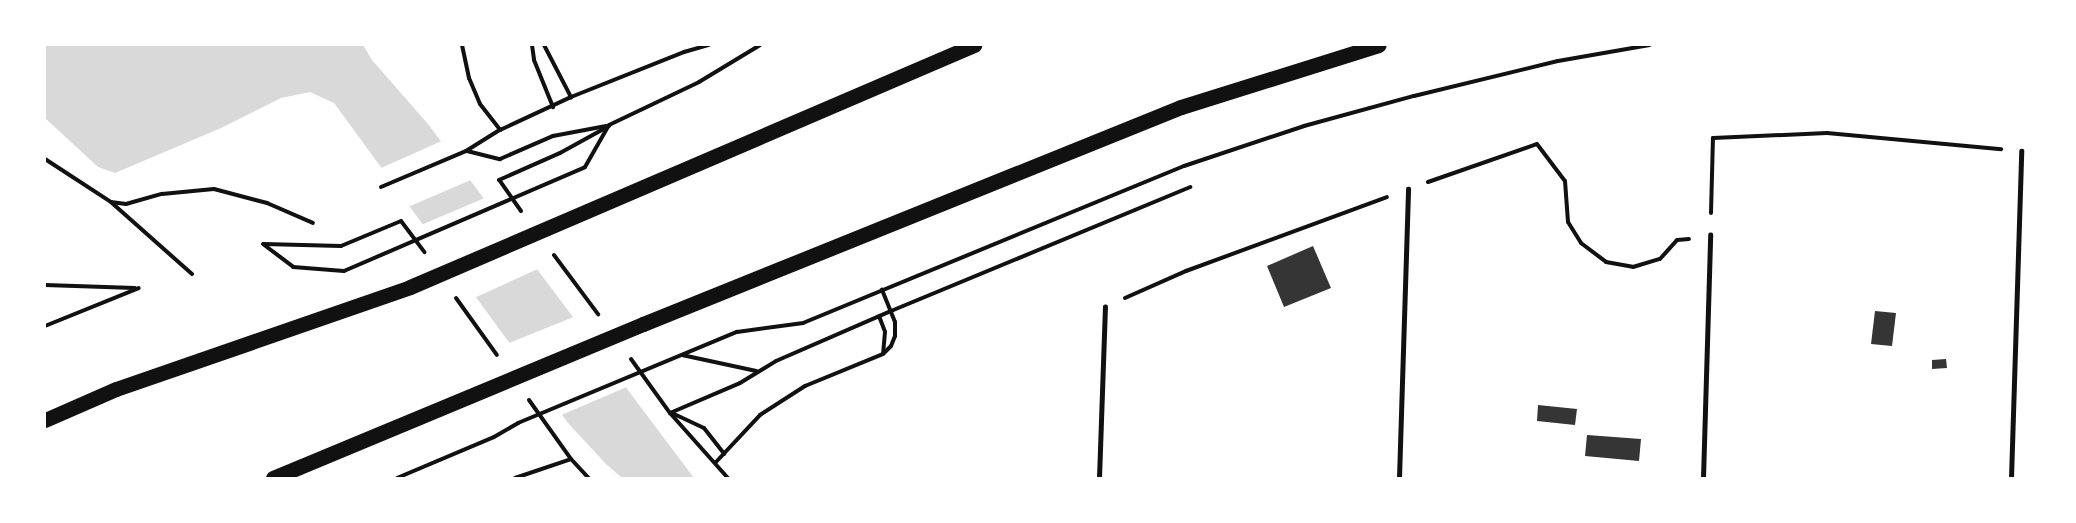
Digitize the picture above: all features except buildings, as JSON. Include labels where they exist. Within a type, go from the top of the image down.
[{"type":"main road","points":[[45,420],[124,386],[410,287],[974,45]]},
{"type":"main road","points":[[273,478],[643,324],[1181,107],[1379,45]]},
{"type":"lane","points":[[2011,478],[2020,151]]},
{"type":"lane","points":[[1399,478],[1408,189]]},
{"type":"lane","points":[[1704,478],[1710,235]]},
{"type":"lane","points":[[1100,478],[1106,307]]},
{"type":"path","points":[[462,45],[469,78],[480,104],[500,130]]},
{"type":"path","points":[[532,45],[534,60],[553,107]]},
{"type":"path","points":[[544,45],[571,97]]},
{"type":"path","points":[[381,187],[466,151],[500,130],[571,97],[684,52],[709,45]]},
{"type":"path","points":[[526,218],[499,180],[560,153],[609,125],[699,82],[760,45]]},
{"type":"path","points":[[397,478],[495,437],[518,423],[681,354],[737,332],[803,322],[1184,166],[1304,126],[1558,61],[1650,45]]},
{"type":"path","points":[[466,151],[500,159],[553,136],[609,125]]},
{"type":"path","points":[[428,259],[401,221],[341,246],[263,244],[293,267],[344,271],[385,253],[540,186],[585,167],[609,125]]},
{"type":"path","points":[[1710,235],[1713,138],[1827,133],[2020,151]]},
{"type":"path","points":[[45,159],[111,202],[192,274]]},
{"type":"path","points":[[670,412],[740,383],[757,371],[879,316],[1190,187]]},
{"type":"path","points":[[111,202],[126,204],[162,194],[214,189],[267,203],[313,223]]},
{"type":"path","points":[[547,245],[602,320]]},
{"type":"path","points":[[45,285],[139,288],[45,326]]},
{"type":"path","points":[[716,462],[760,415],[805,386],[883,354],[891,346],[895,336],[891,311],[882,290]]},
{"type":"path","points":[[456,297],[503,364]]},
{"type":"path","points":[[879,316],[885,332],[883,354]]},
{"type":"path","points":[[681,354],[757,371]]},
{"type":"path","points":[[629,357],[670,412],[728,478]]},
{"type":"path","points":[[524,393],[571,459],[589,478]]},
{"type":"path","points":[[670,412],[704,428],[724,454]]},
{"type":"path","points":[[515,478],[571,459]]},
{"type":"shaded area","points":[[45,45],[363,45],[372,60],[428,124],[694,478],[622,478],[606,464],[568,423],[334,103],[310,92],[281,98],[221,128],[115,173],[98,167],[45,118]]},
{"type":"pier","points":[[444,140],[473,179],[408,207],[381,168]]},
{"type":"pier","points":[[487,197],[540,268],[474,298],[421,225]]},
{"type":"pier","points":[[576,316],[629,386],[559,416],[507,344]]}]
